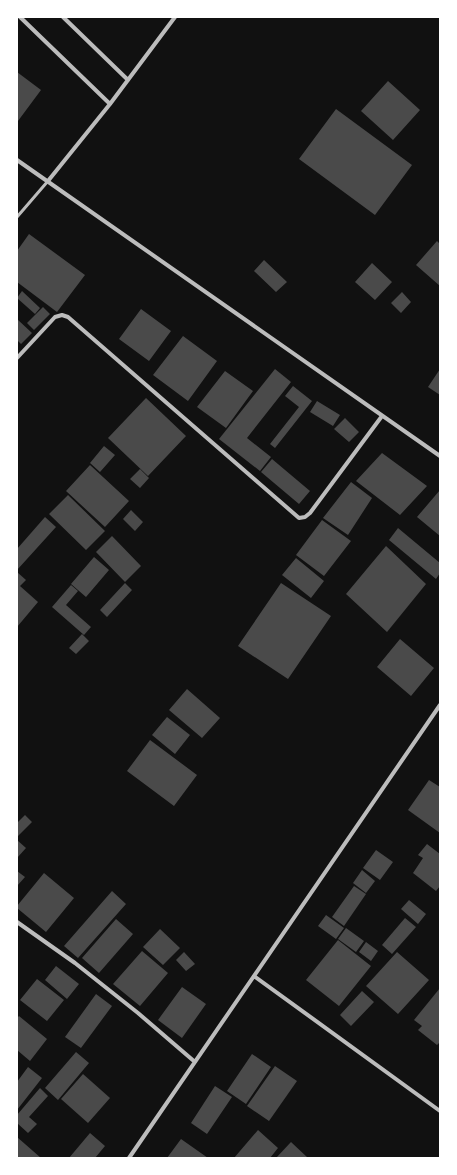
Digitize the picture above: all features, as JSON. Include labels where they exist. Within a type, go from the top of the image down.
[{"type":"street","points":[[20,17],[110,104]]},
{"type":"street","points":[[62,17],[128,80]]},
{"type":"street","points":[[48,181],[110,104],[175,17]]},
{"type":"street","points":[[17,160],[440,456]]},
{"type":"street","points":[[17,358],[55,317],[62,315],[68,318],[298,518],[305,517],[310,513],[382,416]]},
{"type":"street","points":[[129,1158],[440,705]]},
{"type":"street","points":[[17,922],[75,963],[138,1013],[195,1062]]},
{"type":"street","points":[[254,976],[440,1111]]},
{"type":"lane","points":[[17,217],[48,181]]},
{"type":"building","points":[[17,72],[41,90],[18,121],[17,120]]},
{"type":"building","points":[[388,81],[420,110],[393,140],[361,111]]},
{"type":"building","points":[[336,109],[412,165],[375,215],[299,159]]},
{"type":"building","points":[[29,234],[85,275],[57,312],[17,282],[17,251]]},
{"type":"building","points":[[437,241],[440,244],[440,286],[416,265]]},
{"type":"building","points":[[264,260],[287,282],[276,292],[254,271]]},
{"type":"building","points":[[372,263],[392,282],[375,300],[355,282]]},
{"type":"building","points":[[22,291],[40,308],[35,314],[17,298]]},
{"type":"building","points":[[402,292],[411,302],[401,313],[391,303]]},
{"type":"building","points":[[43,307],[50,314],[34,330],[27,323]]},
{"type":"building","points":[[141,309],[171,331],[149,361],[119,339]]},
{"type":"building","points":[[17,319],[32,333],[21,344],[17,340]]},
{"type":"building","points":[[183,336],[217,361],[188,401],[153,375]]},
{"type":"building","points":[[275,369],[291,382],[247,438],[271,457],[260,471],[219,439]]},
{"type":"building","points":[[440,369],[440,395],[428,387]]},
{"type":"building","points":[[225,371],[253,391],[226,428],[197,407]]},
{"type":"building","points":[[293,386],[312,401],[275,448],[270,444],[299,407],[285,396]]},
{"type":"building","points":[[146,398],[186,436],[148,476],[108,438]]},
{"type":"building","points":[[317,401],[340,415],[333,426],[310,412]]},
{"type":"building","points":[[345,418],[359,432],[349,442],[334,429]]},
{"type":"building","points":[[104,446],[115,455],[100,472],[90,463]]},
{"type":"building","points":[[382,453],[427,486],[400,515],[356,481]]},
{"type":"building","points":[[272,459],[310,491],[299,504],[261,472]]},
{"type":"building","points":[[90,465],[129,501],[105,527],[66,491]]},
{"type":"building","points":[[140,469],[149,478],[140,488],[130,479]]},
{"type":"building","points":[[351,482],[372,498],[348,535],[323,518]]},
{"type":"building","points":[[440,490],[440,536],[417,517]]},
{"type":"building","points":[[68,495],[105,531],[86,550],[49,514]]},
{"type":"building","points":[[131,510],[143,522],[135,531],[123,519]]},
{"type":"building","points":[[45,517],[56,527],[17,570],[17,549]]},
{"type":"building","points":[[322,520],[351,541],[324,576],[296,555]]},
{"type":"building","points":[[398,528],[440,563],[440,573],[436,579],[389,540]]},
{"type":"building","points":[[112,536],[141,566],[125,582],[96,552]]},
{"type":"building","points":[[386,546],[426,584],[387,632],[346,594]]},
{"type":"building","points":[[94,557],[109,570],[86,597],[71,584]]},
{"type":"building","points":[[296,558],[324,581],[311,598],[282,575]]},
{"type":"building","points":[[17,572],[26,580],[20,586],[38,602],[17,627]]},
{"type":"building","points":[[125,583],[132,590],[107,617],[100,610]]},
{"type":"building","points":[[281,583],[331,616],[288,679],[238,646]]},
{"type":"building","points":[[71,585],[78,591],[66,605],[91,627],[84,635],[52,607]]},
{"type":"building","points":[[82,634],[89,641],[76,654],[69,648]]},
{"type":"building","points":[[400,639],[434,668],[411,696],[377,667]]},
{"type":"building","points":[[187,689],[220,718],[202,738],[169,710]]},
{"type":"building","points":[[167,717],[190,735],[175,754],[152,735]]},
{"type":"building","points":[[150,740],[197,775],[174,806],[127,771]]},
{"type":"building","points":[[429,780],[440,787],[440,833],[408,810]]},
{"type":"building","points":[[25,815],[32,822],[17,837],[17,823]]},
{"type":"building","points":[[17,840],[26,848],[17,858]]},
{"type":"building","points":[[427,844],[440,854],[440,886],[436,891],[413,873],[423,858],[418,855]]},
{"type":"building","points":[[376,850],[393,862],[380,880],[363,868]]},
{"type":"building","points":[[362,870],[375,881],[366,893],[353,883]]},
{"type":"building","points":[[17,871],[25,877],[17,886]]},
{"type":"building","points":[[44,873],[74,898],[46,932],[17,908],[17,906]]},
{"type":"building","points":[[354,886],[366,894],[344,926],[332,917]]},
{"type":"building","points":[[112,891],[126,904],[78,958],[64,946]]},
{"type":"building","points":[[409,900],[426,914],[418,924],[401,909]]},
{"type":"building","points":[[326,915],[344,928],[336,939],[318,926]]},
{"type":"building","points":[[405,918],[416,927],[392,954],[382,945]]},
{"type":"building","points":[[116,919],[133,934],[99,973],[82,958]]},
{"type":"building","points":[[346,928],[364,941],[356,952],[338,939]]},
{"type":"building","points":[[160,929],[180,948],[163,965],[143,947]]},
{"type":"building","points":[[338,940],[371,966],[339,1006],[306,980]]},
{"type":"building","points":[[366,942],[378,951],[371,961],[359,952]]},
{"type":"building","points":[[142,951],[168,973],[140,1006],[113,984]]},
{"type":"building","points":[[184,952],[195,964],[186,971],[176,960]]},
{"type":"building","points":[[397,952],[429,980],[398,1014],[366,986]]},
{"type":"building","points":[[56,966],[79,984],[67,999],[45,980]]},
{"type":"building","points":[[37,979],[64,1000],[47,1021],[20,1000]]},
{"type":"building","points":[[182,987],[206,1004],[182,1038],[158,1020]]},
{"type":"building","points":[[440,988],[440,1042],[437,1045],[418,1030],[422,1026],[414,1020]]},
{"type":"building","points":[[362,991],[374,1002],[351,1026],[340,1015]]},
{"type":"building","points":[[96,994],[112,1006],[81,1048],[65,1037]]},
{"type":"building","points":[[19,1016],[47,1039],[30,1061],[17,1050],[17,1018]]},
{"type":"building","points":[[76,1052],[89,1063],[58,1100],[45,1088]]},
{"type":"building","points":[[252,1054],[271,1067],[246,1104],[227,1091]]},
{"type":"building","points":[[275,1066],[297,1081],[269,1121],[247,1106]]},
{"type":"building","points":[[28,1067],[42,1078],[17,1110],[17,1082]]},
{"type":"building","points":[[83,1074],[110,1098],[88,1123],[61,1099]]},
{"type":"building","points":[[215,1086],[232,1097],[207,1134],[191,1123]]},
{"type":"building","points":[[40,1088],[48,1096],[29,1117],[37,1124],[28,1133],[17,1123],[17,1115]]},
{"type":"building","points":[[258,1130],[278,1148],[270,1158],[234,1158]]},
{"type":"building","points":[[90,1133],[105,1146],[95,1158],[69,1158]]},
{"type":"building","points":[[17,1137],[41,1158],[17,1158]]},
{"type":"building","points":[[181,1139],[208,1158],[167,1158]]},
{"type":"building","points":[[291,1142],[308,1158],[276,1158]]}]
